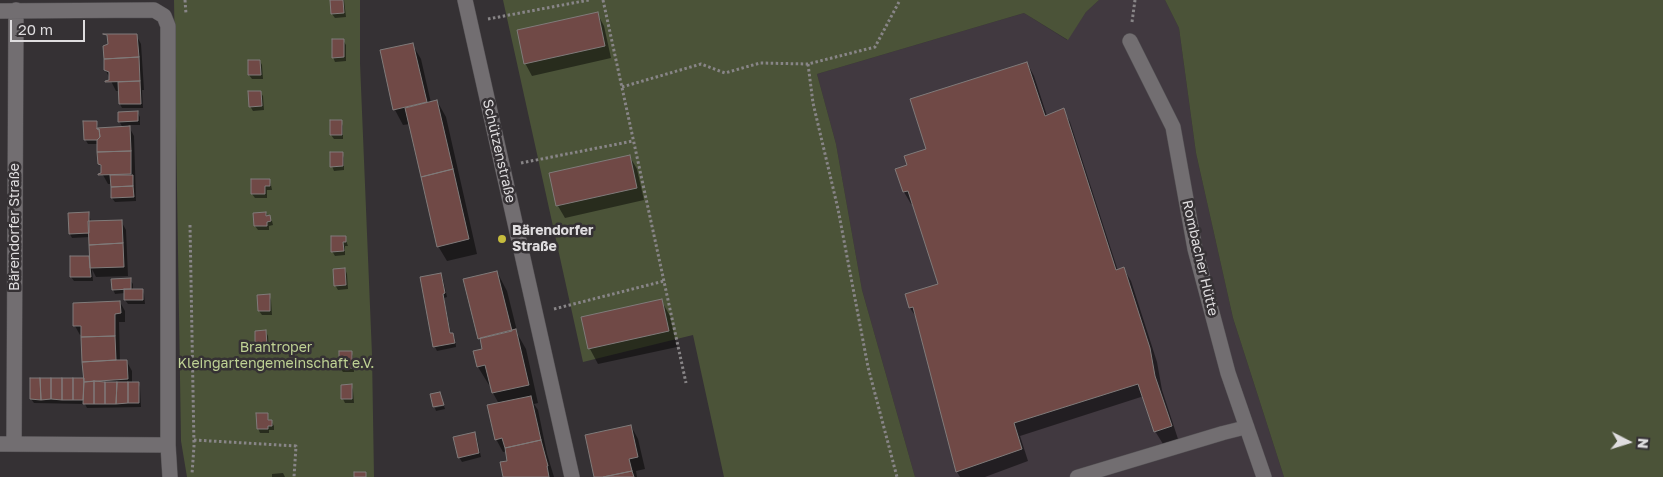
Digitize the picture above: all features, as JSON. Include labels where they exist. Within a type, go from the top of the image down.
[{"type":"street","name":"Schützenstraße","points":[[465,0],[572,477]]},
{"type":"street","name":"Bärendorfer Straße","points":[[16,10],[7,444],[168,444]]},
{"type":"street","points":[[0,11],[154,10],[164,16],[168,26],[168,444],[170,477]]},
{"type":"street","name":"Rombacher Hütte","points":[[1130,41],[1173,127],[1195,249],[1228,373],[1247,427],[1261,476]]},
{"type":"lane","points":[[1078,477],[1247,427]]},
{"type":"path","points":[[185,0],[187,18]]},
{"type":"path","points":[[500,16],[589,0]]},
{"type":"path","points":[[603,0],[686,383]]},
{"type":"path","points":[[622,87],[701,64],[725,73],[760,63],[808,64],[875,47],[900,0]]},
{"type":"path","points":[[808,64],[813,103],[838,209],[868,367],[897,477]]},
{"type":"path","points":[[517,164],[634,141]]},
{"type":"path","points":[[190,224],[194,440],[191,477]]},
{"type":"path","points":[[550,310],[664,281]]},
{"type":"path","points":[[194,440],[296,446],[294,477]]},
{"type":"shaded area","points":[[1099,0],[1165,0],[1179,28],[1196,153],[1233,318],[1284,477],[915,477],[862,290],[836,144],[817,74],[1024,13],[1067,40],[1086,12]]},
{"type":"green space","name":"Brantroper Kleingartengemeinschaft e.V.","points":[[174,0],[360,0],[360,63],[372,355],[374,477],[187,477],[181,441]]},
{"type":"green space","points":[[503,0],[1099,0],[1086,12],[1068,40],[1024,13],[817,74],[836,144],[862,290],[915,477],[724,477],[693,335],[583,362]]},
{"type":"green space","points":[[1165,0],[1663,0],[1663,477],[1284,477],[1233,318],[1196,153],[1179,28]]},
{"type":"building","points":[[330,0],[343,0],[344,13],[331,14]]},
{"type":"building","points":[[598,12],[605,46],[524,64],[517,30]]},
{"type":"building","points":[[103,34],[137,34],[139,57],[104,59],[103,46],[108,44],[107,35]]},
{"type":"building","points":[[332,39],[344,39],[344,57],[332,58]]},
{"type":"building","points":[[413,43],[427,102],[393,110],[380,50]]},
{"type":"building","points":[[139,57],[140,81],[105,82],[109,80],[109,72],[104,70],[104,59]]},
{"type":"building","points":[[248,60],[260,60],[261,75],[248,75]]},
{"type":"building","points":[[1027,62],[1045,116],[1064,108],[1116,270],[1124,267],[1150,348],[1155,376],[1172,426],[1154,432],[1138,384],[1014,423],[1022,449],[956,472],[913,307],[909,308],[905,294],[938,284],[908,191],[903,192],[895,169],[907,165],[904,156],[926,149],[910,99]]},
{"type":"building","points":[[140,81],[141,104],[119,104],[118,82]]},
{"type":"building","points":[[248,91],[261,91],[262,106],[249,107]]},
{"type":"building","points":[[437,100],[453,169],[421,177],[405,108]]},
{"type":"building","points":[[138,111],[138,121],[118,122],[118,112]]},
{"type":"building","points":[[330,120],[342,120],[342,135],[330,135]]},
{"type":"building","points":[[83,121],[97,121],[100,137],[97,140],[84,140]]},
{"type":"building","points":[[130,126],[131,151],[97,152],[97,140],[100,137],[99,129],[97,128]]},
{"type":"building","points":[[131,151],[131,174],[98,175],[101,173],[101,165],[98,164],[97,152]]},
{"type":"building","points":[[330,152],[343,152],[343,166],[330,167]]},
{"type":"building","points":[[630,155],[637,188],[556,206],[549,173]]},
{"type":"building","points":[[453,169],[469,239],[437,247],[421,177]]},
{"type":"building","points":[[110,175],[133,175],[133,186],[111,187]]},
{"type":"building","points":[[251,179],[270,179],[270,186],[265,186],[265,194],[251,194]]},
{"type":"building","points":[[133,186],[134,197],[111,198],[111,187]]},
{"type":"building","points":[[89,212],[89,233],[69,234],[68,213]]},
{"type":"building","points":[[266,212],[266,216],[270,215],[271,221],[267,222],[267,226],[254,226],[253,213]]},
{"type":"building","points":[[122,220],[123,243],[89,245],[88,221]]},
{"type":"building","points":[[331,236],[346,236],[346,242],[343,242],[344,251],[331,252]]},
{"type":"building","points":[[123,243],[124,267],[90,268],[89,245]]},
{"type":"building","points":[[70,256],[89,256],[91,277],[70,277]]},
{"type":"building","points":[[345,268],[346,285],[334,286],[333,269]]},
{"type":"building","points":[[497,271],[512,331],[478,339],[463,279]]},
{"type":"building","points":[[441,273],[450,333],[453,333],[455,343],[433,347],[420,277]]},
{"type":"building","points":[[131,278],[131,289],[112,290],[111,279]]},
{"type":"building","points":[[124,289],[143,289],[143,300],[124,300]]},
{"type":"building","points":[[270,294],[270,311],[258,311],[257,295]]},
{"type":"building","points":[[662,299],[669,331],[588,349],[581,317]]},
{"type":"building","points":[[120,301],[121,313],[115,314],[115,336],[81,337],[81,326],[73,326],[73,303]]},
{"type":"building","points":[[516,329],[529,385],[492,393],[485,365],[477,367],[473,351],[482,349],[480,338]]},
{"type":"building","points":[[266,330],[267,346],[255,346],[255,331]]},
{"type":"building","points":[[115,336],[116,360],[82,362],[81,337]]},
{"type":"building","points":[[339,351],[352,351],[352,368],[339,368]]},
{"type":"building","points":[[127,360],[128,379],[84,382],[82,362]]},
{"type":"building","points":[[30,378],[40,378],[41,400],[30,399]]},
{"type":"building","points":[[40,378],[51,378],[51,399],[41,400]]},
{"type":"building","points":[[51,378],[62,378],[62,400],[51,399]]},
{"type":"building","points":[[62,378],[73,378],[73,400],[62,400]]},
{"type":"building","points":[[73,378],[84,378],[83,400],[73,400]]},
{"type":"building","points":[[94,381],[105,382],[105,404],[94,404]]},
{"type":"building","points":[[94,381],[94,404],[83,404],[84,382]]},
{"type":"building","points":[[105,382],[117,382],[116,404],[105,404]]},
{"type":"building","points":[[117,382],[128,382],[128,403],[116,404]]},
{"type":"building","points":[[128,382],[139,382],[139,403],[128,403]]},
{"type":"building","points":[[352,384],[352,399],[341,399],[341,385]]},
{"type":"building","points":[[440,392],[444,405],[433,407],[430,394]]},
{"type":"building","points":[[531,396],[541,440],[505,448],[502,438],[495,440],[487,405]]},
{"type":"building","points":[[256,413],[268,413],[268,420],[272,420],[272,426],[268,426],[268,429],[257,429]]},
{"type":"building","points":[[631,425],[638,457],[629,459],[632,471],[594,477],[585,435]]},
{"type":"building","points":[[475,432],[479,453],[458,458],[453,437]]},
{"type":"building","points":[[541,440],[549,477],[503,477],[500,462],[507,461],[505,448]]},
{"type":"building","points":[[632,471],[634,477],[603,477]]},
{"type":"building","points":[[354,472],[366,472],[366,477],[354,477]]},
{"type":"place","name":"Bärendorfer Straße","points":[[502,239]]}]
